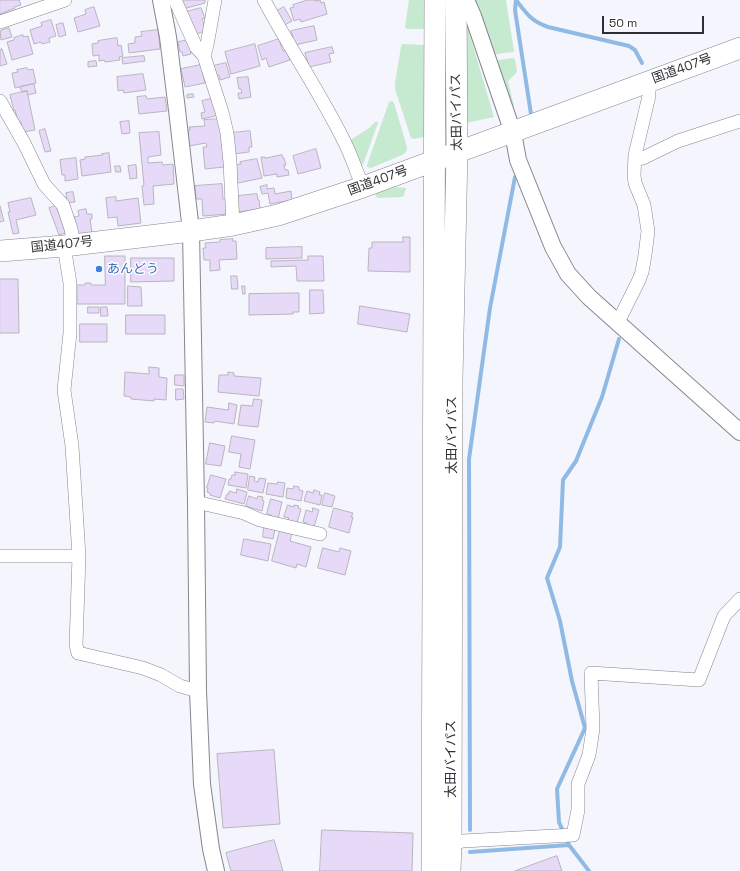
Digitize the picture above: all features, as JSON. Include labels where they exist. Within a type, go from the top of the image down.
[{"type":"highway","name":"太田バイパス","points":[[432,871],[435,0]]},
{"type":"highway","name":"太田バイパス","points":[[450,871],[452,379],[457,152],[456,0]]},
{"type":"highway","name":"国道407号","points":[[0,251],[69,245],[191,231],[233,225],[278,215],[363,187],[513,133],[740,48]]},
{"type":"street","points":[[0,22],[65,0]]},
{"type":"street","points":[[161,0],[168,37],[178,110],[191,231],[198,691],[202,784],[211,849],[216,871]]},
{"type":"street","points":[[175,0],[196,47],[204,56],[222,112],[227,133],[230,162],[233,225]]},
{"type":"street","points":[[204,56],[215,0]]},
{"type":"street","points":[[264,0],[344,140],[363,187]]},
{"type":"street","points":[[466,0],[473,16],[513,133],[518,160],[553,247],[568,274],[618,322],[740,432]]},
{"type":"street","points":[[618,322],[640,280],[648,231],[644,205],[635,183],[634,175],[636,148],[649,96],[649,82]]},
{"type":"street","points":[[0,101],[24,143],[44,184],[63,205],[71,229],[69,245],[70,333],[64,390],[72,446],[78,556],[76,645],[78,653],[143,668],[161,675],[180,686],[198,691]]},
{"type":"street","points":[[635,160],[678,141],[740,121]]},
{"type":"street","points":[[196,502],[244,513],[260,520],[320,534]]},
{"type":"street","points":[[0,556],[78,556]]},
{"type":"street","points":[[451,844],[463,840],[573,835],[578,810],[578,784],[589,754],[593,729],[591,673],[699,680],[724,616],[740,599]]},
{"type":"green space","points":[[409,0],[427,0],[425,29],[407,29],[405,27]]},
{"type":"green space","points":[[472,0],[506,0],[513,52],[492,55]]},
{"type":"green space","points":[[463,10],[466,11],[470,21],[466,22],[494,117],[466,123],[462,121]]},
{"type":"green space","points":[[402,44],[425,45],[424,137],[414,139],[411,138],[395,89]]},
{"type":"green space","points":[[513,58],[515,59],[517,72],[508,81],[514,106],[509,108],[494,62]]},
{"type":"green space","points":[[392,101],[394,103],[407,147],[406,152],[371,168],[367,167],[389,102]]},
{"type":"green space","points":[[376,121],[378,123],[361,170],[349,142],[369,128]]},
{"type":"green space","points":[[395,187],[406,188],[402,197],[378,198],[375,195],[376,193]]},
{"type":"building","points":[[0,0],[19,0],[21,5],[0,14]]},
{"type":"building","points":[[181,0],[205,0],[205,3],[183,9]]},
{"type":"building","points":[[308,0],[320,0],[321,3],[324,2],[327,14],[301,22],[300,19],[294,21],[290,8],[294,7],[293,5]]},
{"type":"building","points":[[94,7],[100,26],[78,32],[74,18],[86,14],[85,10]]},
{"type":"building","points":[[284,7],[292,21],[283,26],[275,12]]},
{"type":"building","points":[[201,8],[205,18],[202,19],[206,31],[196,34],[192,22],[190,22],[186,12]]},
{"type":"building","points":[[51,20],[56,36],[49,38],[50,42],[34,44],[30,30],[42,26],[41,23]]},
{"type":"building","points":[[63,23],[66,35],[59,37],[56,25]]},
{"type":"building","points":[[314,26],[317,40],[295,45],[291,38],[293,37],[291,31]]},
{"type":"building","points":[[9,28],[12,37],[1,40],[0,31]]},
{"type":"building","points":[[158,30],[160,49],[129,53],[128,44],[135,43],[135,37],[142,36],[141,32]]},
{"type":"building","points":[[23,35],[23,37],[28,36],[33,54],[12,60],[7,42]]},
{"type":"building","points":[[117,38],[118,46],[121,45],[123,56],[119,57],[120,60],[105,62],[104,60],[99,61],[99,55],[93,56],[92,44],[98,43],[98,41]]},
{"type":"building","points":[[279,39],[283,51],[287,50],[290,60],[269,67],[266,58],[262,60],[258,46]]},
{"type":"building","points":[[189,40],[191,54],[183,56],[182,52],[180,52],[178,42]]},
{"type":"building","points":[[255,44],[260,66],[231,74],[225,52]]},
{"type":"building","points":[[332,47],[334,53],[329,54],[331,62],[309,67],[305,53]]},
{"type":"building","points":[[2,49],[7,64],[0,66],[0,50]]},
{"type":"building","points":[[144,56],[145,61],[123,64],[122,58]]},
{"type":"building","points":[[96,61],[97,66],[88,67],[88,62]]},
{"type":"building","points":[[226,63],[230,77],[220,80],[219,75],[215,76],[213,66]]},
{"type":"building","points":[[201,65],[205,83],[185,87],[181,69]]},
{"type":"building","points":[[27,68],[28,70],[33,69],[36,83],[15,88],[12,73],[18,72],[17,70]]},
{"type":"building","points":[[143,74],[146,90],[124,93],[123,90],[118,91],[117,77]]},
{"type":"building","points":[[248,77],[251,97],[239,99],[238,93],[242,93],[241,89],[239,89],[237,78]]},
{"type":"building","points":[[34,84],[36,93],[28,95],[27,91],[22,92],[20,87]]},
{"type":"building","points":[[27,91],[35,130],[23,132],[21,122],[18,122],[15,110],[14,111],[10,95]]},
{"type":"building","points":[[193,94],[194,97],[187,98],[187,95]]},
{"type":"building","points":[[146,96],[147,99],[165,97],[167,111],[139,114],[137,97]]},
{"type":"building","points":[[215,98],[219,115],[202,119],[201,113],[205,112],[202,101]]},
{"type":"building","points":[[220,119],[224,167],[205,169],[203,147],[207,147],[206,143],[189,146],[188,130],[190,130],[189,127],[205,126],[204,120]]},
{"type":"building","points":[[129,121],[130,133],[122,134],[120,122]]},
{"type":"building","points":[[45,129],[51,151],[45,152],[39,131]]},
{"type":"building","points":[[250,131],[252,147],[249,147],[249,152],[233,154],[232,133]]},
{"type":"building","points":[[159,132],[161,155],[148,157],[148,163],[162,162],[163,165],[173,164],[174,184],[153,186],[154,204],[144,205],[142,186],[144,185],[139,133]]},
{"type":"building","points":[[316,149],[321,168],[298,174],[293,156]]},
{"type":"building","points":[[109,153],[111,172],[82,176],[80,160],[85,159],[85,157]]},
{"type":"building","points":[[282,155],[286,165],[284,165],[285,170],[288,170],[289,175],[277,177],[277,174],[264,176],[261,157],[265,158]]},
{"type":"building","points":[[76,158],[78,179],[65,181],[65,175],[62,175],[60,160]]},
{"type":"building","points":[[257,159],[262,178],[238,183],[234,165],[241,164],[240,162]]},
{"type":"building","points":[[136,165],[137,178],[130,179],[128,166]]},
{"type":"building","points":[[115,166],[120,166],[121,172],[116,172]]},
{"type":"building","points":[[222,184],[223,199],[226,199],[228,214],[203,216],[202,199],[196,199],[195,186]]},
{"type":"building","points":[[267,185],[267,189],[274,188],[275,194],[291,191],[292,200],[270,204],[268,193],[262,194],[260,187]]},
{"type":"building","points":[[73,192],[75,202],[67,203],[66,193]]},
{"type":"building","points":[[257,194],[260,209],[238,212],[238,196]]},
{"type":"building","points":[[116,197],[116,201],[138,198],[141,223],[118,226],[117,217],[108,218],[106,198]]},
{"type":"building","points":[[31,198],[36,215],[16,220],[19,233],[13,234],[8,212],[10,212],[8,203]]},
{"type":"building","points":[[0,206],[4,221],[0,222]]},
{"type":"building","points":[[56,206],[66,233],[59,235],[49,208]]},
{"type":"building","points":[[86,209],[87,214],[92,214],[92,219],[90,219],[92,233],[76,235],[74,217],[79,216],[78,211]]},
{"type":"building","points":[[403,237],[410,237],[410,272],[368,271],[369,248],[372,248],[372,242],[403,242]]},
{"type":"building","points":[[233,239],[232,241],[236,241],[237,259],[219,260],[220,270],[210,271],[210,260],[204,260],[203,248],[206,248],[205,243]]},
{"type":"building","points":[[302,247],[302,258],[266,259],[266,248]]},
{"type":"building","points":[[105,256],[125,256],[125,304],[77,304],[77,285],[91,283],[91,285],[105,285]]},
{"type":"building","points":[[308,256],[323,256],[324,281],[297,281],[296,266],[271,267],[271,261],[308,260]]},
{"type":"building","points":[[131,258],[174,258],[174,281],[131,282]]},
{"type":"building","points":[[231,276],[237,276],[238,289],[232,289]]},
{"type":"building","points":[[0,279],[18,279],[19,333],[0,333]]},
{"type":"building","points":[[128,286],[141,287],[142,306],[128,306]]},
{"type":"building","points":[[242,286],[245,286],[245,294],[243,294]]},
{"type":"building","points":[[310,290],[323,290],[324,313],[310,314]]},
{"type":"building","points":[[299,293],[299,312],[293,312],[293,314],[249,315],[249,294]]},
{"type":"building","points":[[360,306],[410,314],[407,332],[358,324]]},
{"type":"building","points":[[88,307],[99,307],[99,313],[88,313]]},
{"type":"building","points":[[101,307],[107,307],[108,316],[101,316]]},
{"type":"building","points":[[126,315],[165,315],[165,334],[126,334]]},
{"type":"building","points":[[80,324],[107,324],[107,342],[80,342]]},
{"type":"building","points":[[149,367],[159,368],[159,377],[167,378],[166,400],[154,399],[154,401],[131,399],[131,397],[124,396],[125,372],[149,374]]},
{"type":"building","points":[[228,372],[234,373],[234,376],[261,378],[259,396],[218,392],[219,375],[228,375]]},
{"type":"building","points":[[175,375],[184,375],[184,386],[175,385]]},
{"type":"building","points":[[176,389],[183,389],[184,399],[176,400]]},
{"type":"building","points":[[254,399],[262,400],[258,427],[238,425],[241,405],[252,406]]},
{"type":"building","points":[[229,403],[237,405],[234,424],[215,421],[214,423],[205,422],[207,407],[228,410]]},
{"type":"building","points":[[232,436],[255,440],[250,469],[239,467],[241,454],[229,452]]},
{"type":"building","points":[[210,443],[225,446],[221,466],[206,464]]},
{"type":"building","points":[[235,472],[248,474],[246,488],[228,485],[229,479],[231,479],[232,475],[235,475]]},
{"type":"building","points":[[211,475],[226,479],[220,498],[210,495],[210,493],[207,492]]},
{"type":"building","points":[[250,476],[255,477],[254,481],[258,482],[259,478],[266,479],[263,493],[248,490]]},
{"type":"building","points":[[278,482],[285,483],[283,497],[266,494],[268,483],[277,484]]},
{"type":"building","points":[[294,486],[299,487],[299,490],[303,491],[301,501],[286,498],[287,488],[293,489]]},
{"type":"building","points":[[237,489],[247,492],[244,504],[225,499],[227,494],[229,494],[229,491],[236,493]]},
{"type":"building","points":[[314,490],[320,492],[319,495],[322,495],[320,505],[304,501],[307,491],[313,493]]},
{"type":"building","points":[[325,493],[335,496],[332,507],[322,505]]},
{"type":"building","points":[[249,496],[257,499],[258,496],[263,497],[262,500],[264,501],[262,511],[246,506]]},
{"type":"building","points":[[271,499],[282,502],[278,519],[267,514]]},
{"type":"building","points":[[288,505],[294,507],[294,505],[299,506],[298,508],[301,509],[297,523],[284,517]]},
{"type":"building","points":[[313,508],[319,510],[314,527],[306,525],[307,523],[303,522],[306,510],[312,512]]},
{"type":"building","points":[[334,508],[353,513],[349,533],[329,527]]},
{"type":"building","points":[[264,527],[275,529],[273,539],[263,537]]},
{"type":"building","points":[[280,530],[292,533],[290,541],[311,547],[306,567],[297,564],[296,568],[272,561]]},
{"type":"building","points":[[244,539],[271,544],[268,561],[241,555]]},
{"type":"building","points":[[323,548],[339,552],[340,548],[351,551],[345,575],[318,568]]},
{"type":"building","points":[[274,750],[280,824],[223,828],[217,754]]},
{"type":"building","points":[[322,830],[413,833],[412,871],[320,871]]},
{"type":"building","points":[[274,840],[283,871],[231,871],[226,853]]},
{"type":"building","points":[[557,856],[562,871],[515,871]]},
{"type":"waterway","points":[[516,0],[530,16],[542,25],[629,46],[635,50],[642,63]]},
{"type":"waterway","points":[[516,0],[515,10],[531,114]]},
{"type":"waterway","points":[[470,830],[469,459],[490,308],[515,177]]},
{"type":"waterway","points":[[589,871],[569,845],[559,822],[557,789],[585,728],[572,681],[560,621],[547,578],[560,547],[563,480],[576,461],[602,397],[619,339]]},
{"type":"waterway","points":[[470,852],[569,845]]},
{"type":"place","name":"あんどう","points":[[99,269]]}]
